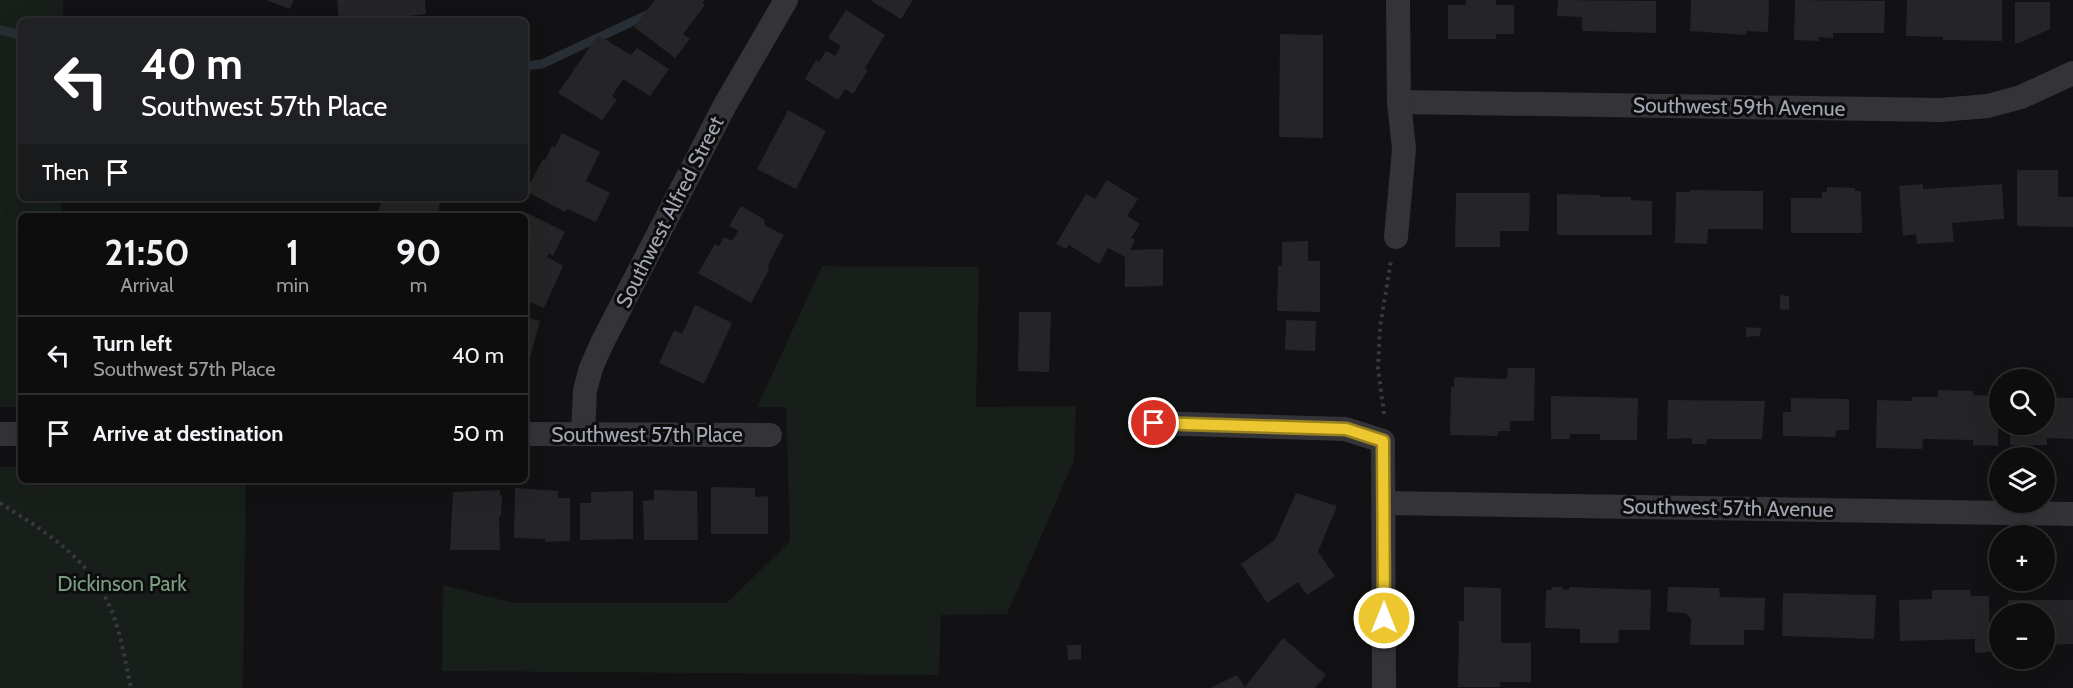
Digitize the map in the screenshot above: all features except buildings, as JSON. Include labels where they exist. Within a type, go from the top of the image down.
[{"type":"street","name":"Southwest Alfred Street","points":[[583,433],[585,390],[591,368],[602,343],[725,105],[786,0]]},
{"type":"street","points":[[1396,237],[1404,150],[1398,102],[1398,0]]},
{"type":"street","name":"Southwest 59th Avenue","points":[[1398,102],[1940,110],[1988,106],[2021,97],[2073,73]]},
{"type":"street","points":[[1154,423],[1346,429],[1383,441],[1384,688]]},
{"type":"street","points":[[0,434],[18,434]]},
{"type":"street","name":"Southwest 57th Place","points":[[528,434],[770,435]]},
{"type":"street","name":"Southwest 57th Avenue","points":[[1384,502],[2073,514]]},
{"type":"path","points":[[1383,441],[1384,405],[1378,368],[1380,327],[1396,237]]},
{"type":"path","points":[[0,502],[67,549],[101,589],[116,626],[131,688]]},
{"type":"green space","points":[[0,0],[63,0],[63,18],[18,18],[18,201],[61,201],[61,213],[18,213],[18,407],[0,407]]},
{"type":"green space","points":[[822,266],[979,267],[976,407],[1076,406],[1074,461],[1007,614],[941,615],[939,675],[442,671],[443,585],[514,603],[727,603],[790,541],[786,407],[757,407]]},
{"type":"green space","name":"Dickinson Park","points":[[0,467],[18,467],[18,483],[246,483],[243,688],[0,688]]},
{"type":"waterway","points":[[528,66],[542,64],[651,13]]},
{"type":"waterway","points":[[0,30],[18,34]]},
{"type":"route","points":[[1154,423],[1346,429],[1383,441],[1384,618]]}]
